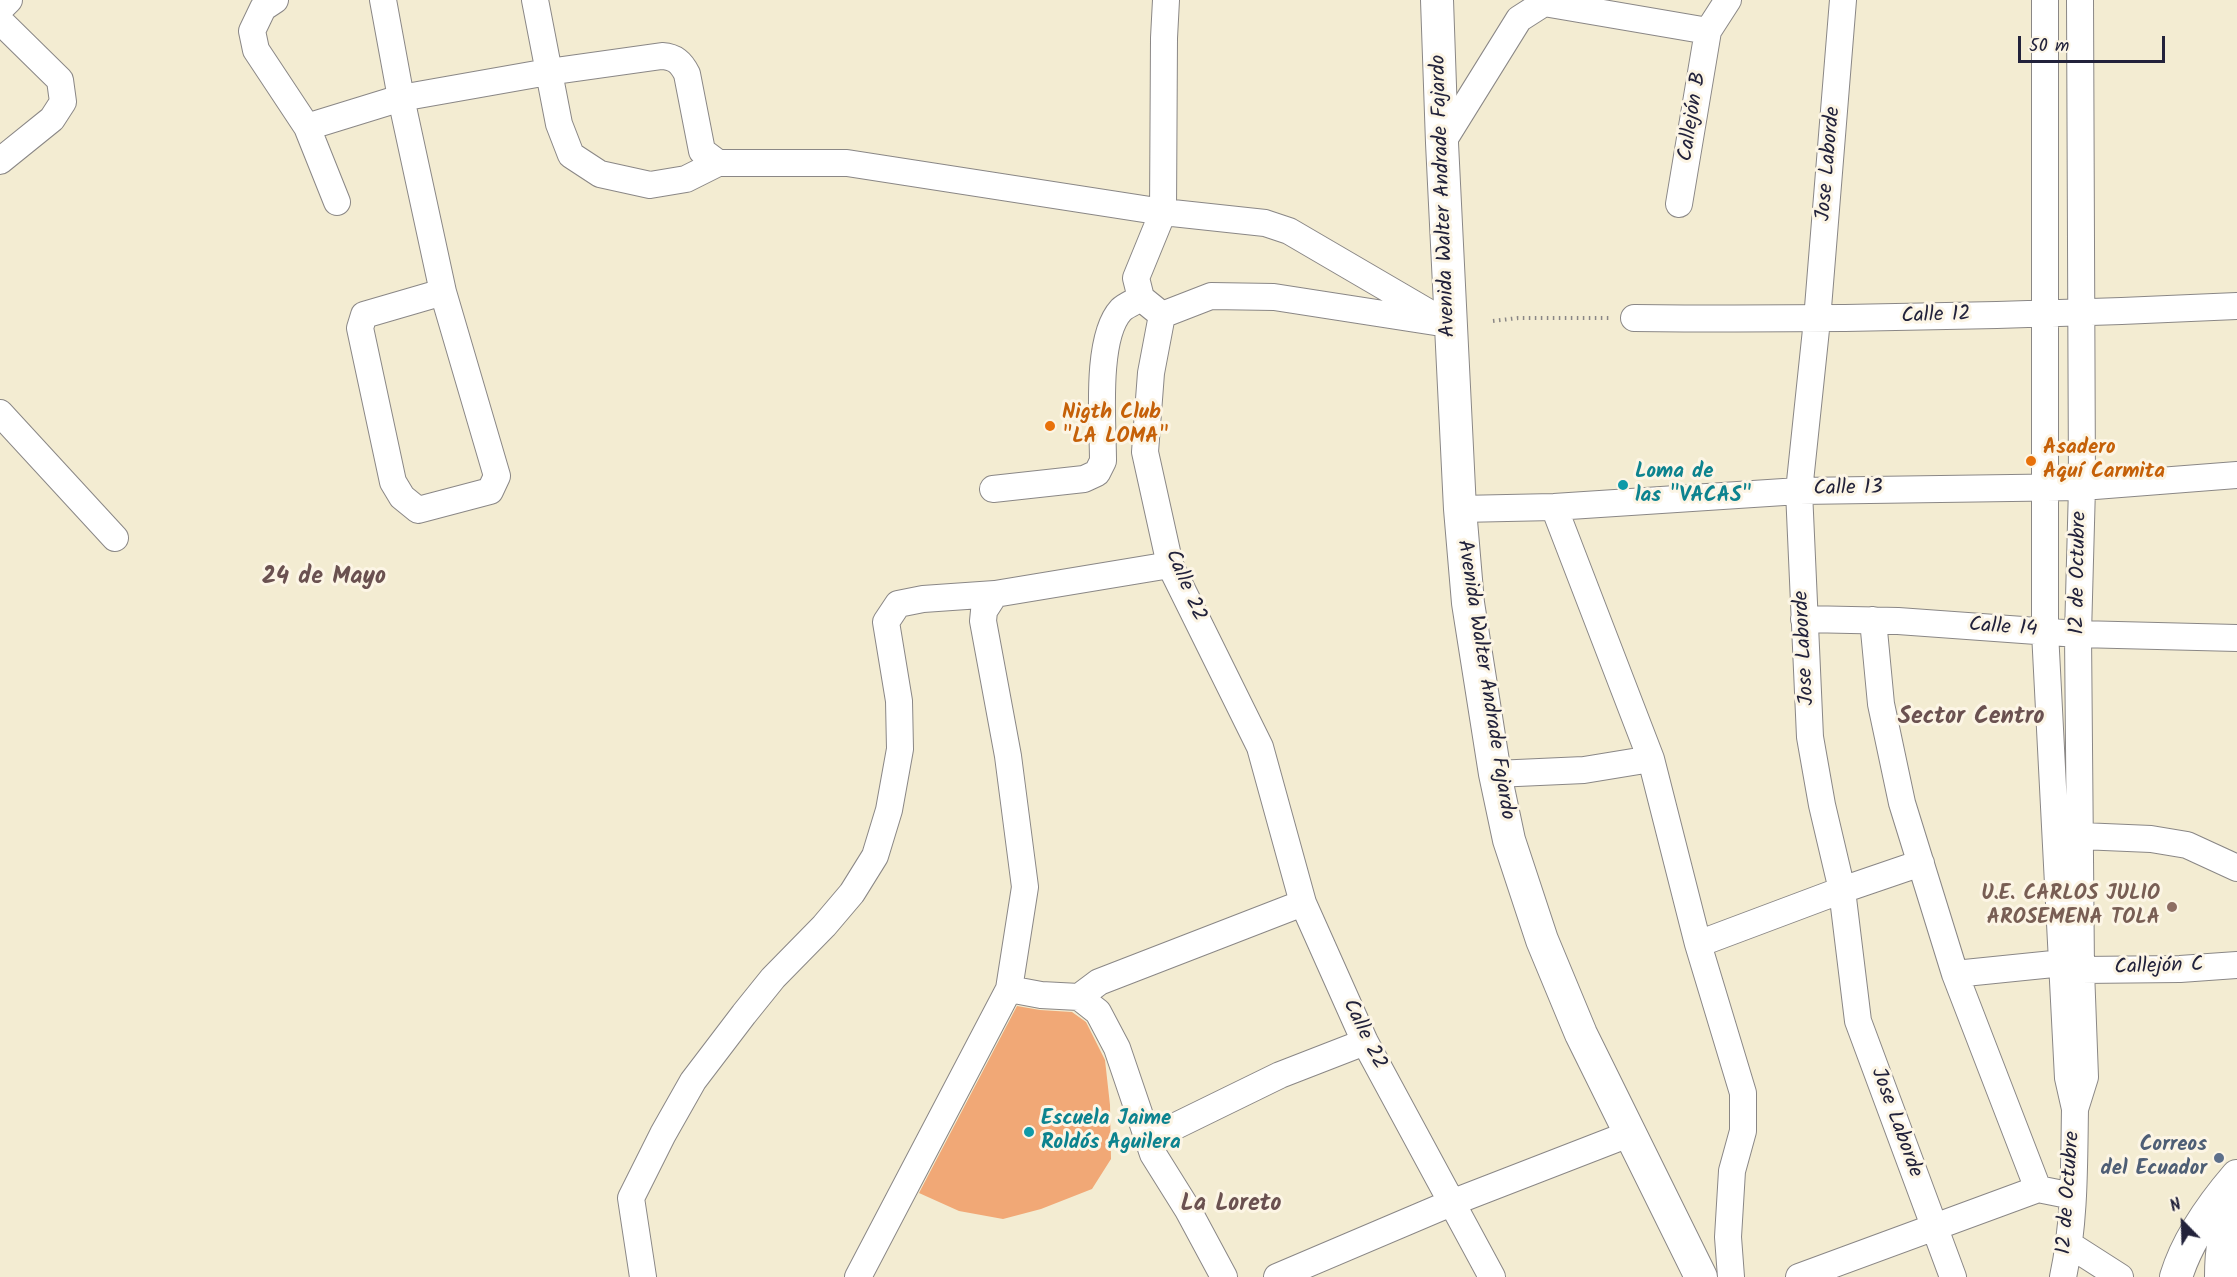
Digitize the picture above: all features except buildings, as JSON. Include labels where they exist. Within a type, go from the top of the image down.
[{"type":"main road","name":"Avenida Walter Andrade Fajardo","points":[[1437,0],[1460,509],[1468,603],[1495,774],[1509,840],[1542,940],[1581,1034],[1701,1277]]},
{"type":"main road","points":[[2176,1277],[2181,1260],[2212,1208],[2237,1176]]},
{"type":"main road","points":[[2222,1277],[2221,1253],[2226,1234],[2237,1210]]},
{"type":"street","points":[[0,9],[9,0]]},
{"type":"street","points":[[276,0],[263,8],[252,31],[256,50],[307,127],[337,202]]},
{"type":"street","points":[[383,0],[401,98],[443,292],[497,476],[489,491],[418,510],[402,497],[393,482],[360,328],[364,315],[443,292]]},
{"type":"street","points":[[535,0],[559,124],[571,155],[600,174],[650,185],[686,178],[718,163],[847,163],[1163,212],[1265,223],[1289,231],[1450,325]]},
{"type":"street","points":[[1166,0],[1163,212],[1136,278],[1141,298],[1162,315],[1211,296],[1274,297],[1450,325]]},
{"type":"street","points":[[1442,143],[1519,19],[1544,1],[1708,31],[1728,0]]},
{"type":"street","name":"Jose Laborde","points":[[1843,0],[1817,320],[1799,491],[1810,737],[1822,805],[1842,890],[1858,1021],[1953,1277]]},
{"type":"street","name":"12 de Octubre","points":[[2045,0],[2045,632],[2072,967],[2085,1077],[2075,1108],[2070,1245],[2063,1277]]},
{"type":"street","name":"12 de Octubre","points":[[2072,967],[2081,836],[2078,634],[2082,487],[2080,0]]},
{"type":"street","points":[[0,21],[60,80],[63,102],[52,118],[0,161]]},
{"type":"street","name":"Callejón B","points":[[1680,204],[1708,31]]},
{"type":"street","points":[[307,127],[401,98],[548,72],[670,56],[682,64],[687,74],[702,151],[718,163]]},
{"type":"street","points":[[993,489],[1084,479],[1097,473],[1103,461],[1103,366],[1111,329],[1121,310],[1141,298]]},
{"type":"street","name":"Calle 12","points":[[1634,318],[1817,320],[2082,314],[2237,306]]},
{"type":"street","name":"Calle 22","points":[[1162,315],[1151,373],[1145,452],[1170,565],[1260,747],[1303,903],[1365,1042],[1492,1277]]},
{"type":"street","points":[[0,413],[116,538]]},
{"type":"street","name":"Calle 13","points":[[1460,509],[1554,507],[1799,491],[2082,487],[2237,475]]},
{"type":"street","points":[[1554,507],[1651,759],[1698,944],[1743,1093],[1743,1131],[1732,1171],[1728,1236],[1731,1277]]},
{"type":"street","points":[[643,1277],[631,1198],[663,1134],[693,1081],[744,1014],[773,978],[824,926],[852,893],[875,856],[890,810],[900,749],[899,701],[885,622],[898,604],[923,599],[995,594],[1170,565]]},
{"type":"street","points":[[858,1277],[1009,989],[1025,887],[1008,756],[983,621],[984,611],[995,594]]},
{"type":"street","name":"Calle 14","points":[[1804,619],[1873,620],[2078,634],[2237,638]]},
{"type":"street","points":[[1873,620],[1881,704],[1902,803],[1955,974],[2038,1189]]},
{"type":"street","points":[[1495,774],[1584,770],[1651,759]]},
{"type":"street","points":[[2081,836],[2151,839],[2187,845],[2237,868]]},
{"type":"street","points":[[1698,944],[1921,863]]},
{"type":"street","points":[[1080,997],[1099,982],[1303,903]]},
{"type":"street","name":"Callejón C","points":[[1955,974],[2072,967],[2180,969],[2237,965]]},
{"type":"street","points":[[1009,989],[1041,995],[1080,997],[1098,1012],[1117,1048],[1153,1154],[1188,1210],[1224,1277]]},
{"type":"street","points":[[1147,1140],[1280,1075],[1365,1042]]},
{"type":"street","points":[[1277,1277],[1451,1203],[1629,1134]]},
{"type":"street","points":[[1798,1277],[2038,1189],[2073,1196]]},
{"type":"street","name":"Avenida Walter Andrade Fajardo","points":[[1671,1218],[1692,1277]]},
{"type":"street","name":"Avenida Walter Andrade Fajardo","points":[[1671,1218],[1715,1277]]},
{"type":"street","points":[[2070,1245],[2120,1277]]},
{"type":"path","points":[[1493,321],[1518,318],[1634,318]]},
{"type":"place","name":"Nigth Club \"LA LOMA\"","points":[[1050,426]]},
{"type":"place","name":"Asadero Aquí Carmita","points":[[2031,461]]},
{"type":"place","name":"Loma de las \"VACAS\"","points":[[1623,485]]},
{"type":"place","name":"U.E. CARLOS JULIO AROSEMENA TOLA","points":[[2172,907]]},
{"type":"place","name":"Escuela Jaime Roldós Aguilera","points":[[1029,1132]]},
{"type":"place","name":"Correos del Ecuador","points":[[2219,1158]]},
{"type":"district","name":"24 de Mayo","points":[[324,579]]},
{"type":"district","name":"Sector Centro","points":[[1971,719]]},
{"type":"district","name":"La Loreto","points":[[1231,1206]]}]
